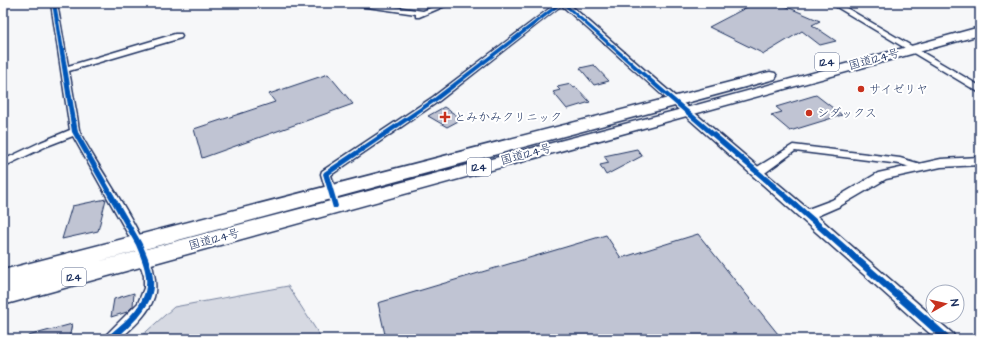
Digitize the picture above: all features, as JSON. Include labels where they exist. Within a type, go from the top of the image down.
[{"type":"highway","name":"国道124号","points":[[3,296],[142,251],[906,46],[980,21]]},
{"type":"highway","name":"国道124号","points":[[906,46],[980,31]]},
{"type":"highway","name":"国道124号","points":[[3,279],[142,251]]},
{"type":"street","points":[[54,3],[66,69],[75,132],[142,251],[150,282],[145,305],[111,339]]},
{"type":"street","points":[[352,3],[392,6],[424,13]]},
{"type":"street","points":[[417,16],[449,3]]},
{"type":"street","points":[[333,199],[326,174],[436,99],[562,3],[758,172],[947,339]]},
{"type":"street","points":[[833,3],[980,90]]},
{"type":"street","points":[[66,69],[178,36]]},
{"type":"street","points":[[3,164],[44,144],[75,132]]},
{"type":"street","points":[[758,172],[793,148],[900,161],[920,167]]},
{"type":"street","points":[[807,215],[836,203],[882,176],[920,167],[980,161]]},
{"type":"shaded area","points":[[288,286],[322,339],[138,339],[174,307]]},
{"type":"building","points":[[755,3],[778,3],[820,21],[812,25],[836,41],[820,45],[802,31],[764,54],[709,27]]},
{"type":"building","points":[[594,65],[609,81],[594,85],[580,68]]},
{"type":"building","points":[[328,74],[353,104],[202,158],[194,129],[275,102],[269,94]]},
{"type":"building","points":[[571,84],[574,88],[576,87],[590,102],[567,109],[553,92],[560,90],[557,87]]},
{"type":"building","name":"シダックス","points":[[816,95],[842,115],[790,131],[771,115],[782,112],[776,107]]},
{"type":"building","name":"とみかみクリニック","points":[[444,107],[462,119],[447,127],[428,116]]},
{"type":"building","points":[[637,149],[642,156],[606,175],[600,165],[609,163],[604,156]]},
{"type":"building","points":[[106,199],[98,231],[62,239],[72,206]]},
{"type":"building","points":[[698,234],[782,339],[386,339],[378,303],[606,235],[621,258]]},
{"type":"building","points":[[134,293],[133,306],[127,312],[111,317],[114,299]]},
{"type":"building","points":[[72,324],[69,339],[28,339],[28,336]]},
{"type":"cycle path","points":[[54,3],[75,132],[139,244],[150,276],[148,298],[134,317],[111,339]]},
{"type":"cycle path","points":[[335,206],[326,174],[436,99],[561,3]]},
{"type":"cycle path","points":[[563,3],[947,339]]},
{"type":"place","name":"サイゼリヤ","points":[[861,89]]},
{"type":"place","name":"シダックス","points":[[809,113]]},
{"type":"place","name":"とみかみクリニック","points":[[445,117]]}]
